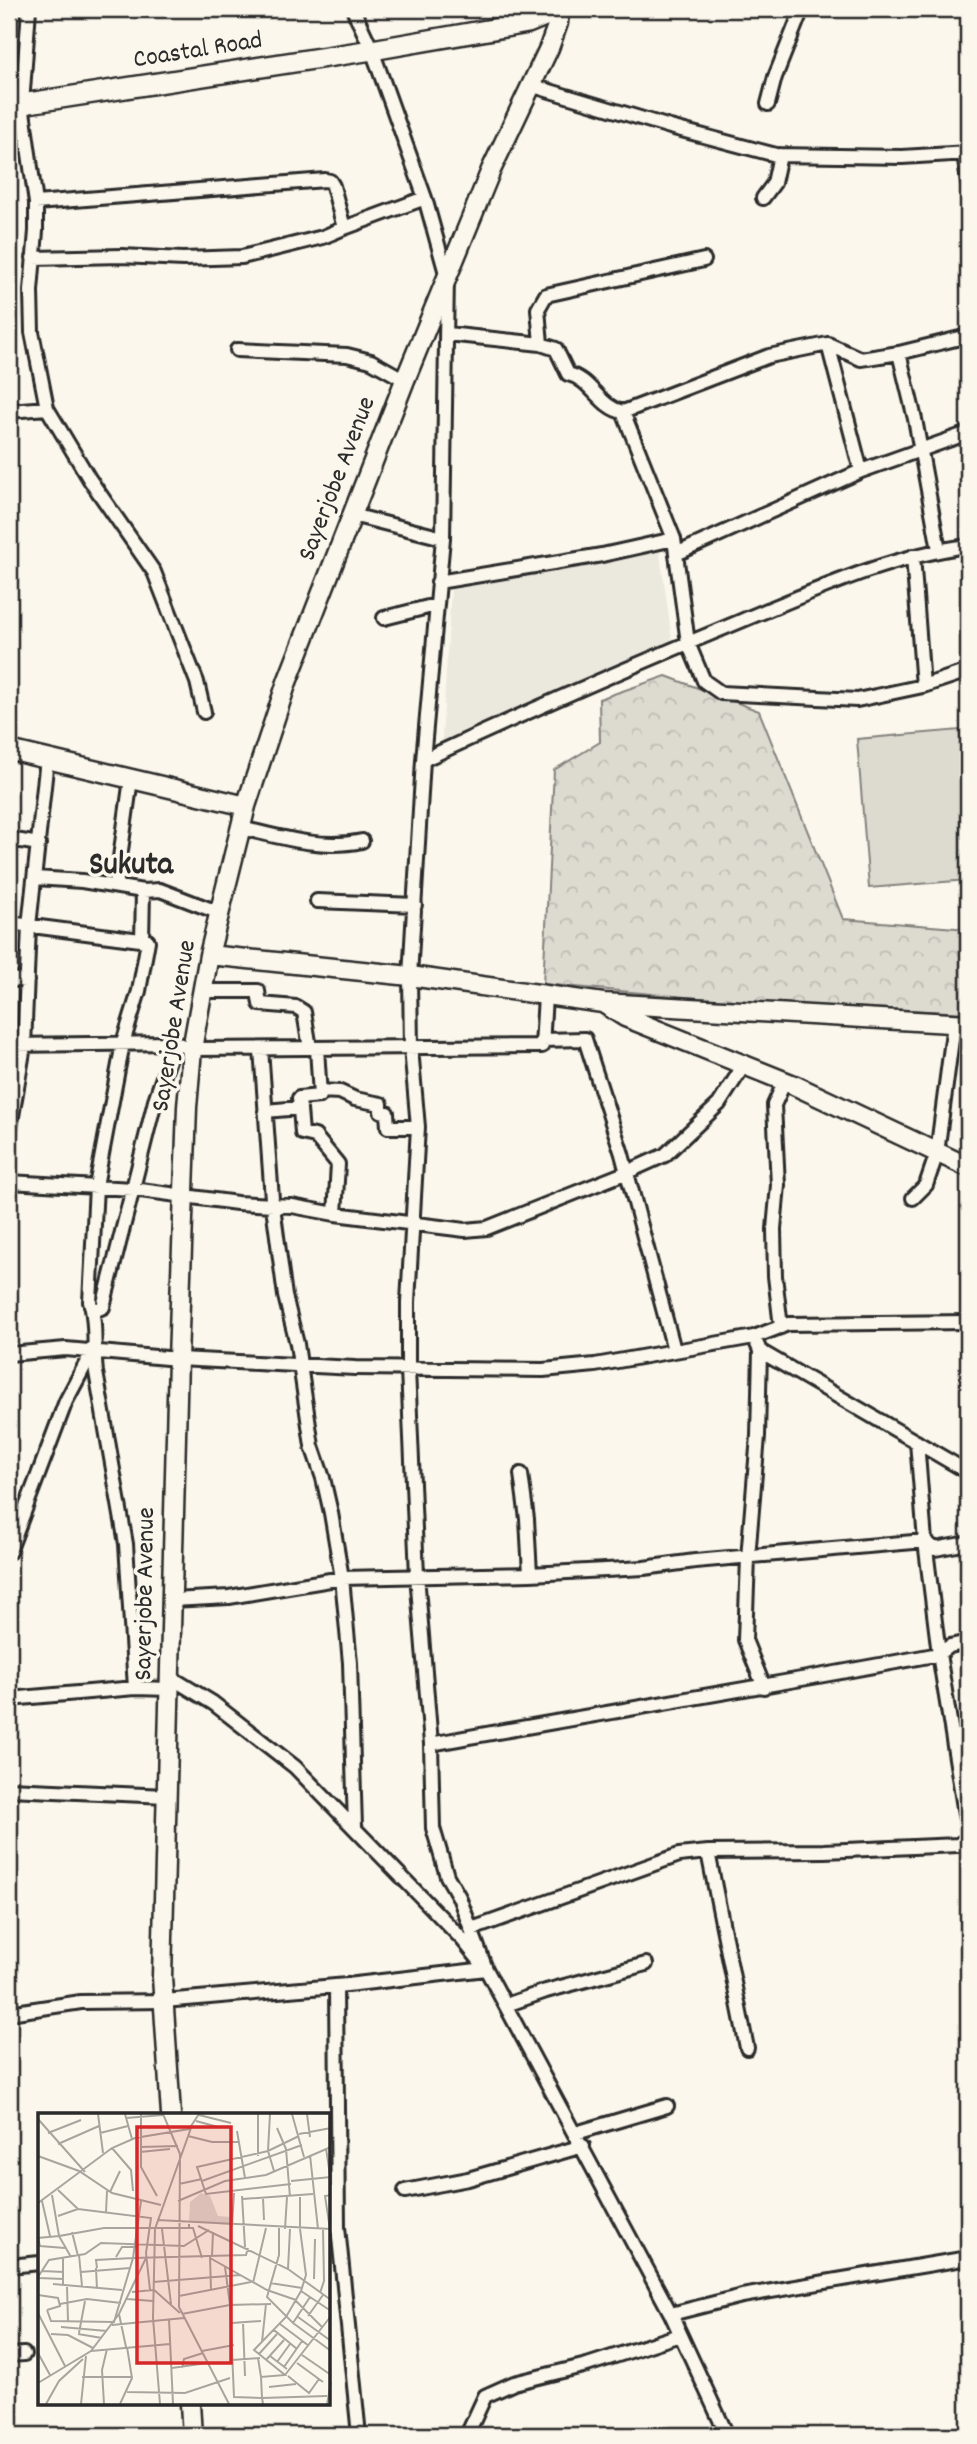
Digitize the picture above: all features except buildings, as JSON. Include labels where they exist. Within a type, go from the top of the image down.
[{"type":"main road","name":"Coastal Road","points":[[15,105],[528,23],[561,10]]},
{"type":"street","points":[[29,9],[15,105],[36,203],[32,332],[47,408],[90,480],[154,572],[197,682],[204,712]]},
{"type":"street","points":[[353,9],[372,50],[425,198],[447,278],[443,538],[423,760],[410,976],[411,1048],[418,1127],[411,1223],[408,1368],[417,1575],[431,1744],[433,1828],[447,1876],[459,1897],[486,1969]]},
{"type":"street","points":[[768,104],[775,77],[802,9]]},
{"type":"street","name":"Sayerjobe Avenue","points":[[171,2113],[162,1977],[177,1360],[187,1107],[183,1046],[203,991],[209,955],[246,806],[287,682],[405,380],[491,170],[554,37],[561,10]]},
{"type":"street","points":[[530,85],[670,127],[780,155],[902,157],[966,153],[968,184]]},
{"type":"street","points":[[763,198],[774,183],[780,155]]},
{"type":"street","points":[[36,203],[325,180],[331,181],[333,186],[344,228]]},
{"type":"street","points":[[33,258],[242,257],[323,236],[425,198]]},
{"type":"street","points":[[541,344],[538,309],[546,295],[704,260]]},
{"type":"street","points":[[447,334],[541,344],[556,349],[568,374],[578,376],[609,407],[623,412],[769,356],[828,344],[860,359],[900,353],[968,336]]},
{"type":"street","points":[[828,344],[862,471]]},
{"type":"street","points":[[237,350],[347,355],[371,361],[405,380]]},
{"type":"street","points":[[900,353],[939,550]]},
{"type":"street","points":[[9,411],[47,408]]},
{"type":"street","points":[[623,412],[674,539],[688,643],[704,681],[721,693],[857,700],[923,686],[968,671]]},
{"type":"street","points":[[676,554],[862,471],[968,433]]},
{"type":"street","points":[[352,514],[443,538]]},
{"type":"street","points":[[438,582],[602,555],[674,539]]},
{"type":"street","points":[[423,760],[547,702],[823,587],[913,556],[968,547]]},
{"type":"street","points":[[913,556],[923,686]]},
{"type":"street","points":[[384,618],[436,605]]},
{"type":"street","points":[[9,750],[246,806]]},
{"type":"street","points":[[9,1134],[24,1046],[29,926],[47,758]]},
{"type":"street","points":[[116,886],[131,779]]},
{"type":"street","points":[[241,828],[313,844],[345,845],[362,841]]},
{"type":"street","points":[[9,839],[39,844]]},
{"type":"street","points":[[35,878],[143,891],[160,890],[220,913]]},
{"type":"street","points":[[142,941],[143,891]]},
{"type":"street","points":[[317,901],[415,905]]},
{"type":"street","points":[[9,923],[148,941],[139,991],[124,1043],[96,1186],[90,1302],[94,1311],[93,1350],[126,1544],[135,1688]]},
{"type":"street","points":[[209,955],[410,976],[603,1003],[961,1024],[937,1153],[926,1185],[913,1198]]},
{"type":"street","points":[[9,979],[27,981]]},
{"type":"street","points":[[203,991],[258,991],[260,1004],[296,1007],[304,1012],[314,1048],[320,1096],[299,1098],[302,1133],[315,1136],[338,1164],[335,1214]]},
{"type":"street","points":[[9,1045],[124,1043],[261,1049],[542,1046],[545,996]]},
{"type":"street","points":[[603,1003],[625,1017],[785,1082],[968,1167]]},
{"type":"street","points":[[542,1040],[585,1039],[622,1154],[674,1350]]},
{"type":"street","points":[[94,1311],[103,1307],[156,1097],[183,1046]]},
{"type":"street","points":[[261,1049],[273,1205],[285,1296],[300,1364],[312,1447],[323,1478],[342,1578],[350,1663],[355,1828]]},
{"type":"street","points":[[9,1182],[133,1189],[183,1197],[292,1206],[465,1230],[487,1228],[665,1155],[719,1104],[744,1065]]},
{"type":"street","points":[[781,1327],[775,1276],[774,1229],[778,1185],[774,1105],[785,1082]]},
{"type":"street","points":[[320,1091],[340,1092],[355,1099],[381,1104],[381,1111],[387,1113],[388,1127],[418,1127]]},
{"type":"street","points":[[265,1111],[300,1108]]},
{"type":"street","points":[[9,1354],[66,1349],[177,1360],[543,1370],[594,1365],[754,1337],[788,1324],[968,1322]]},
{"type":"street","points":[[754,1337],[760,1351],[758,1436],[748,1558],[745,1640],[764,1687]]},
{"type":"street","points":[[9,1552],[66,1402],[93,1350]]},
{"type":"street","points":[[760,1351],[968,1472]]},
{"type":"street","points":[[917,1442],[925,1541],[939,1654],[968,1832]]},
{"type":"street","points":[[522,1474],[530,1574]]},
{"type":"street","points":[[172,1600],[229,1597],[342,1578],[644,1569],[695,1561],[925,1541],[935,1549],[968,1543]]},
{"type":"street","points":[[431,1744],[939,1654],[950,1646],[968,1642]]},
{"type":"street","points":[[9,1699],[170,1683],[213,1703],[258,1735],[295,1767],[355,1828],[462,1938],[486,1969],[671,2314],[727,2435]]},
{"type":"street","points":[[9,1790],[167,1796]]},
{"type":"street","points":[[472,1929],[679,1855],[958,1845],[968,1838]]},
{"type":"street","points":[[708,1852],[747,2048]]},
{"type":"street","points":[[506,2005],[646,1964]]},
{"type":"street","points":[[9,2013],[81,2002],[164,2001],[486,1969]]},
{"type":"street","points":[[336,1986],[334,2240],[359,2435]]},
{"type":"street","points":[[576,2133],[667,2106]]},
{"type":"street","points":[[405,2191],[468,2179],[583,2146]]},
{"type":"street","points":[[671,2314],[742,2296],[968,2258]]},
{"type":"street","points":[[9,2266],[38,2263]]},
{"type":"street","points":[[467,2435],[485,2396],[514,2383],[587,2365],[680,2335]]},
{"type":"street","points":[[9,2355],[24,2354]]},
{"type":"street","points":[[190,2406],[192,2435]]},
{"type":"shaded area","points":[[659,547],[673,647],[441,755],[451,589],[520,578]]},
{"type":"green space","points":[[666,676],[759,711],[843,919],[968,929],[967,1013],[729,1001],[543,984],[554,770],[600,742],[599,699]]},
{"type":"green space","points":[[960,730],[968,832],[968,880],[869,888],[857,739]]},
{"type":"district","name":"Sukuta","points":[[131,866]]}]
